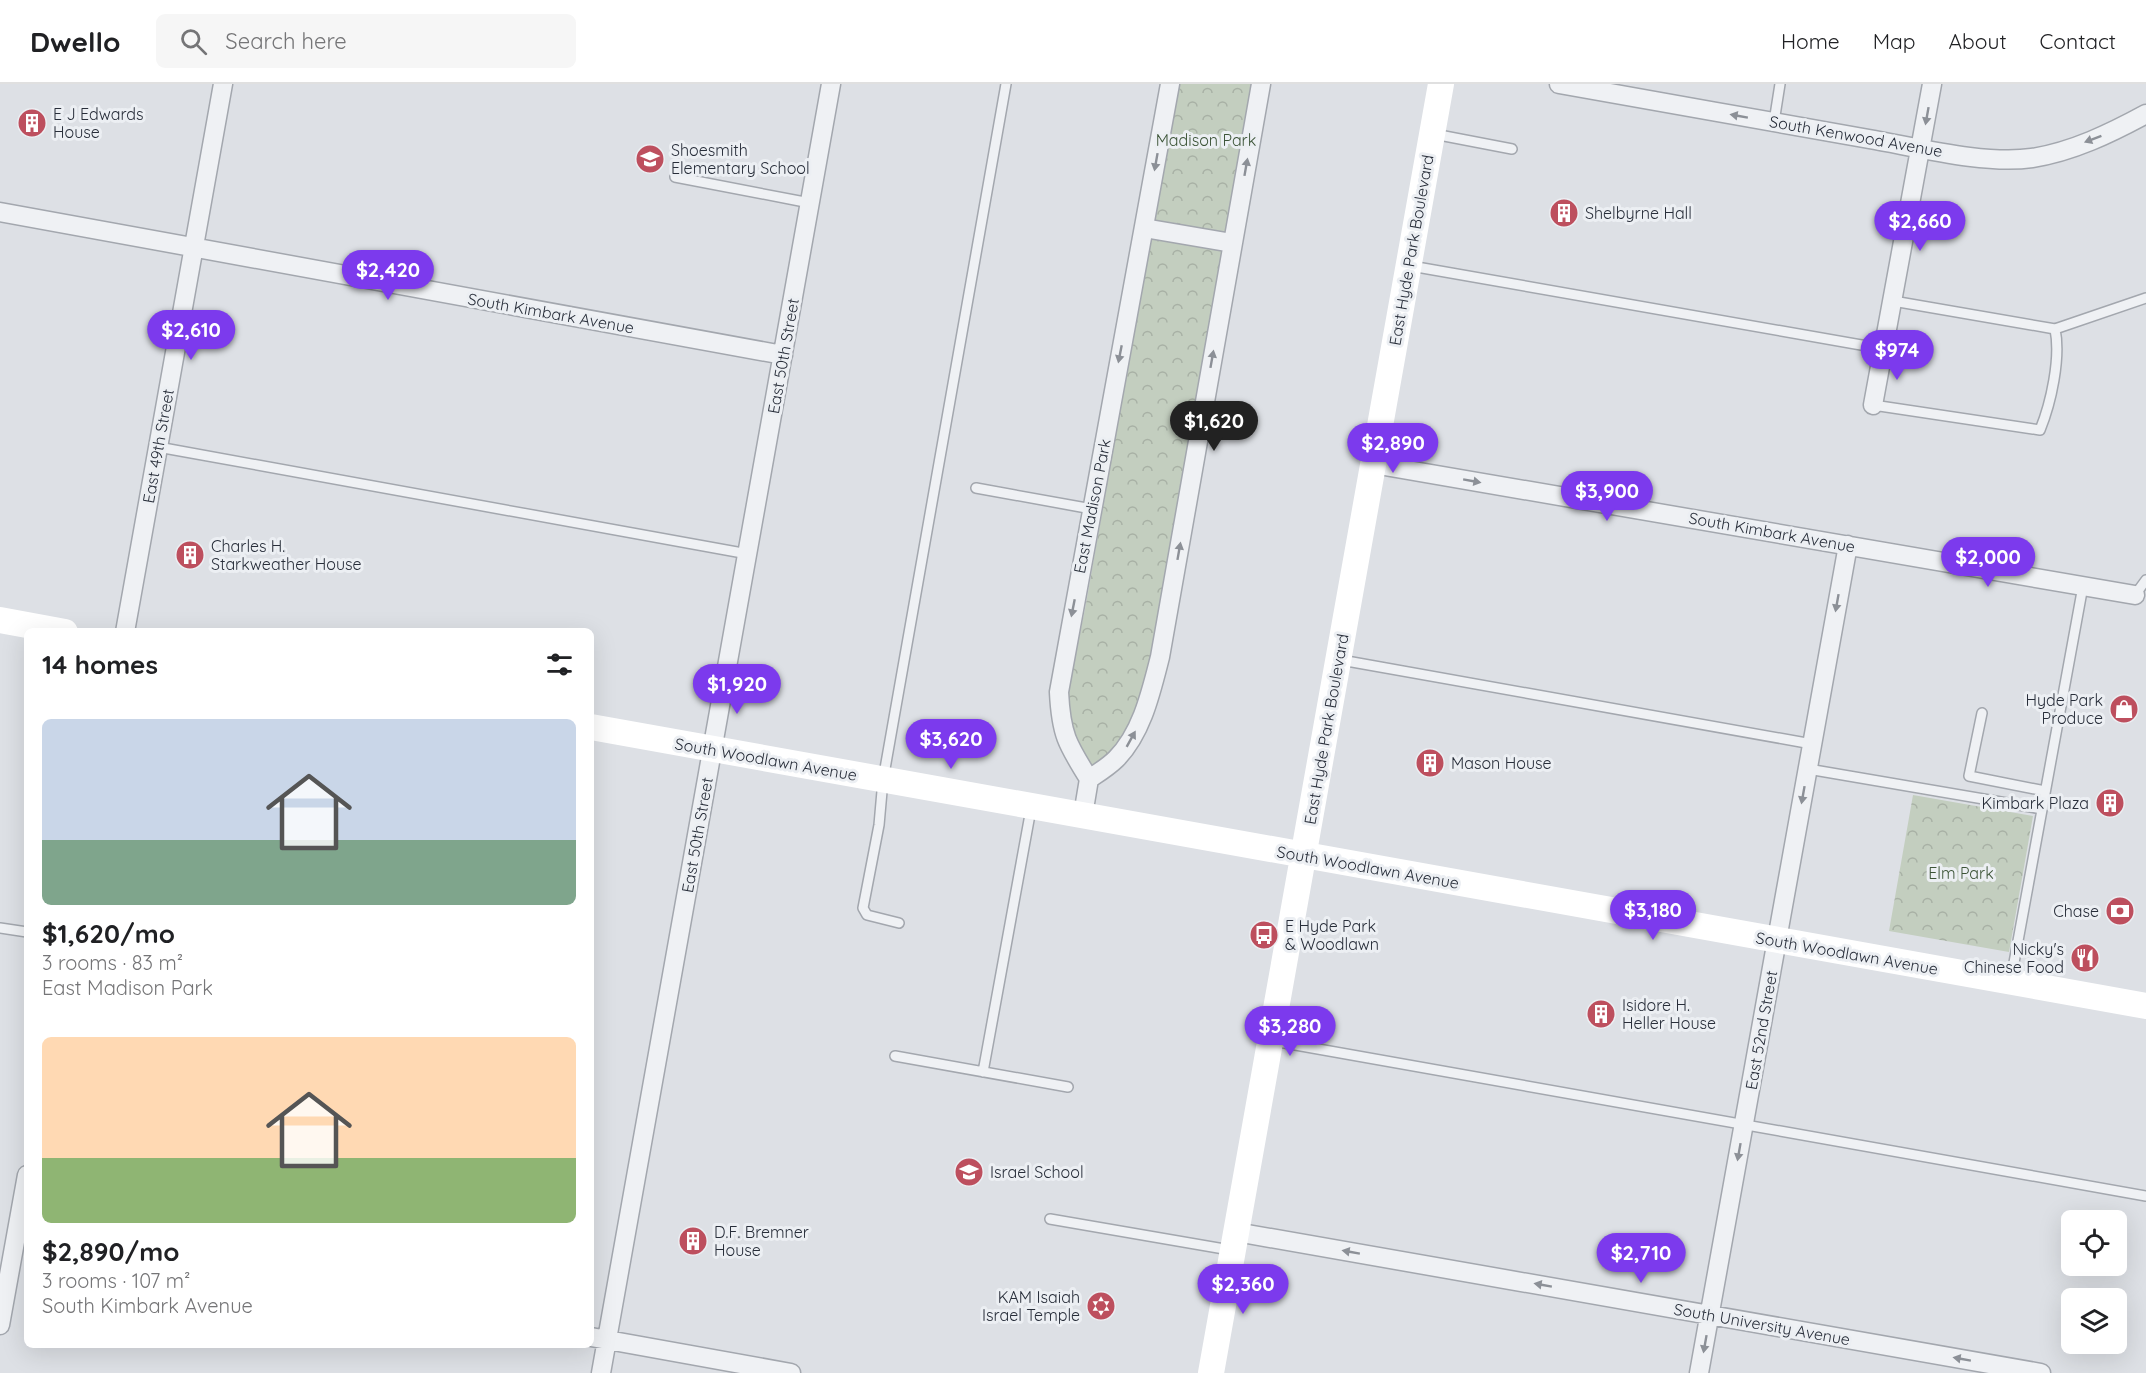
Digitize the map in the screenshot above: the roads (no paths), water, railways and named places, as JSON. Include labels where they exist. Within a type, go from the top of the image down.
[{"type":"street","name":"East 49th Street","points":[[126,628],[223,84]]},
{"type":"street","name":"East 50th Street","points":[[601,1373],[599,1339],[713,749],[831,84]]},
{"type":"street","name":"East Madison Park","points":[[1089,779],[1069,747],[1060,722],[1059,692],[1170,84]]},
{"type":"street","points":[[1083,815],[1089,779],[1114,761],[1127,747],[1149,698],[1158,667],[1261,84]]},
{"type":"street","name":"East Hyde Park Boulevard","points":[[1211,1373],[1441,84]]},
{"type":"street","name":"South Kenwood Avenue","points":[[1559,84],[1921,148],[2004,160],[2032,158],[2097,138],[2146,114]]},
{"type":"street","points":[[1874,405],[1932,84]]},
{"type":"street","name":"South Kimbark Avenue","points":[[0,212],[783,355]]},
{"type":"street","points":[[1144,228],[1232,243]]},
{"type":"street","name":"South Kimbark Avenue","points":[[1373,464],[2135,595]]},
{"type":"street","name":"East 52nd Street","points":[[1699,1373],[1848,545]]},
{"type":"street","points":[[0,620],[43,628]]},
{"type":"street","name":"South Woodlawn Avenue","points":[[594,728],[2146,1006]]},
{"type":"street","points":[[0,1325],[14,1235],[24,1189]]},
{"type":"street","name":"South University Avenue","points":[[1234,1241],[1710,1314],[2041,1373]]},
{"type":"street","points":[[599,1339],[791,1373]]},
{"type":"lane","points":[[899,923],[867,915],[863,908],[879,825],[883,780],[1006,84]]},
{"type":"lane","points":[[1774,122],[1780,84]]},
{"type":"lane","points":[[1432,134],[1512,149]]},
{"type":"lane","points":[[675,177],[810,203]]},
{"type":"lane","points":[[1408,265],[1884,349]]},
{"type":"lane","points":[[1893,301],[2055,329],[2146,298]]},
{"type":"lane","points":[[1874,405],[2040,430],[2045,418],[2058,345],[2055,329]]},
{"type":"lane","points":[[158,447],[748,554]]},
{"type":"lane","points":[[976,488],[1092,509]]},
{"type":"lane","points":[[2135,595],[2146,580]]},
{"type":"lane","points":[[2010,982],[2083,586]]},
{"type":"lane","points":[[1338,660],[1812,744]]},
{"type":"lane","points":[[1982,714],[1969,776],[2045,791]]},
{"type":"lane","points":[[1808,769],[2042,809]]},
{"type":"lane","points":[[983,1072],[1031,807]]},
{"type":"lane","points":[[0,927],[24,931]]},
{"type":"lane","points":[[1270,1041],[2146,1196]]},
{"type":"lane","points":[[895,1056],[1068,1087]]},
{"type":"lane","points":[[1050,1219],[1234,1241]]},
{"type":"place","name":"E J Edwards House","points":[[32,123]]},
{"type":"place","name":"Shoesmith Elementary School","points":[[650,159]]},
{"type":"place","name":"Shelbyrne Hall","points":[[1564,213]]},
{"type":"place","name":"Charles H. Starkweather House","points":[[190,555]]},
{"type":"place","name":"Hyde Park Produce","points":[[2124,709]]},
{"type":"place","name":"Mason House","points":[[1430,763]]},
{"type":"place","name":"Kimbark Plaza","points":[[2110,803]]},
{"type":"place","name":"Chase","points":[[2120,911]]},
{"type":"place","name":"E Hyde Park & Woodlawn","points":[[1264,935]]},
{"type":"place","name":"Nicky's Chinese Food","points":[[2085,958]]},
{"type":"place","name":"Isidore H. Heller House","points":[[1601,1014]]},
{"type":"place","name":"Israel School","points":[[969,1172]]},
{"type":"place","name":"D.F. Bremner House","points":[[693,1241]]},
{"type":"place","name":"KAM Isaiah Israel Temple","points":[[1101,1306]]},
{"type":"park label","name":"Madison Park","points":[[1206,140]]},
{"type":"park label","name":"Elm Park","points":[[1961,873]]}]
